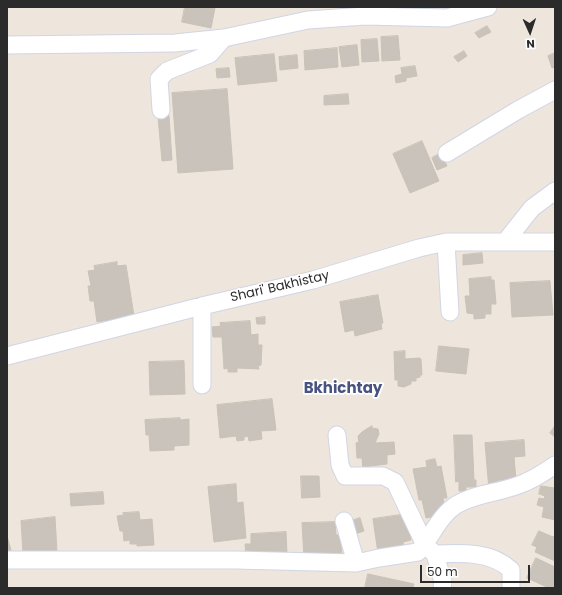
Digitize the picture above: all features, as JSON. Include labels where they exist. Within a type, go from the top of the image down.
[{"type":"street","points":[[7,45],[175,43],[224,38],[308,20],[365,16],[447,18],[488,7]]},
{"type":"street","points":[[161,110],[159,79],[166,71],[210,54],[224,38]]},
{"type":"street","points":[[447,153],[518,110],[555,90]]},
{"type":"street","points":[[505,242],[532,208],[555,191]]},
{"type":"street","points":[[446,242],[450,312]]},
{"type":"street","name":"Shari' Bakhistay","points":[[7,356],[202,306],[320,278],[419,248],[446,242],[555,242]]},
{"type":"street","points":[[202,306],[202,385]]},
{"type":"street","points":[[337,435],[340,465],[345,476],[383,476],[395,482],[430,549],[443,582],[442,588]]},
{"type":"street","points":[[430,549],[434,527],[456,505],[482,495],[526,483],[555,465]]},
{"type":"street","points":[[344,521],[356,563]]},
{"type":"street","points":[[7,560],[212,560],[356,563],[430,549],[486,556],[496,559],[511,570],[511,588]]},
{"type":"building","points":[[185,7],[215,8],[211,28],[182,22]]},
{"type":"building","points":[[487,26],[491,32],[479,38],[475,33]]},
{"type":"building","points":[[398,36],[400,60],[382,61],[381,37]]},
{"type":"building","points":[[377,39],[379,61],[362,62],[361,40]]},
{"type":"building","points":[[357,45],[359,65],[342,67],[339,47]]},
{"type":"building","points":[[337,48],[338,67],[305,70],[304,51]]},
{"type":"building","points":[[464,51],[467,56],[458,62],[454,57]]},
{"type":"building","points":[[555,53],[555,67],[552,68],[548,56]]},
{"type":"building","points":[[274,54],[277,81],[238,85],[235,58]]},
{"type":"building","points":[[297,55],[298,68],[280,70],[279,57]]},
{"type":"building","points":[[415,66],[417,76],[406,78],[406,81],[396,83],[395,76],[402,74],[401,68]]},
{"type":"building","points":[[229,68],[230,77],[217,78],[216,69]]},
{"type":"building","points":[[227,89],[233,169],[178,173],[172,93]]},
{"type":"building","points":[[348,94],[349,104],[324,105],[324,96]]},
{"type":"building","points":[[169,116],[172,160],[162,161],[158,117]]},
{"type":"building","points":[[422,141],[439,181],[410,193],[393,154]]},
{"type":"building","points":[[441,153],[447,166],[437,170],[432,158]]},
{"type":"building","points":[[482,253],[483,263],[463,265],[463,255]]},
{"type":"building","points":[[117,262],[117,266],[126,265],[134,316],[97,322],[94,301],[90,301],[88,286],[91,286],[88,271],[95,270],[94,266]]},
{"type":"building","points":[[491,277],[491,280],[494,280],[496,304],[491,304],[491,314],[485,314],[485,318],[474,319],[474,314],[467,313],[465,296],[470,296],[469,279]]},
{"type":"building","points":[[550,281],[553,315],[512,317],[510,283]]},
{"type":"building","points":[[378,295],[383,323],[381,324],[382,329],[355,336],[354,330],[345,332],[340,302]]},
{"type":"building","points":[[265,317],[265,324],[257,324],[256,318]]},
{"type":"building","points":[[250,321],[251,335],[258,334],[258,345],[262,345],[261,365],[258,366],[259,369],[237,368],[237,372],[228,372],[228,368],[224,369],[222,337],[213,337],[212,327],[221,326],[220,323]]},
{"type":"building","points":[[439,346],[469,349],[466,374],[436,371]]},
{"type":"building","points":[[405,351],[405,359],[421,359],[422,375],[416,378],[416,381],[411,381],[411,384],[404,387],[398,386],[398,380],[395,380],[394,352]]},
{"type":"building","points":[[184,361],[185,394],[150,395],[149,362]]},
{"type":"building","points":[[272,399],[276,430],[261,431],[262,439],[249,441],[248,436],[244,437],[244,440],[237,441],[236,436],[220,438],[217,405]]},
{"type":"building","points":[[180,418],[180,420],[189,419],[189,445],[174,446],[174,450],[150,451],[149,435],[146,435],[145,420]]},
{"type":"building","points":[[372,426],[372,428],[378,429],[379,434],[375,443],[394,442],[395,454],[387,455],[387,464],[370,466],[371,470],[363,470],[362,458],[357,458],[356,443],[359,442],[358,436]]},
{"type":"building","points":[[555,426],[555,437],[550,433]]},
{"type":"building","points":[[454,435],[472,435],[474,480],[476,480],[476,487],[466,487],[466,491],[459,491],[459,481],[456,482]]},
{"type":"building","points":[[524,440],[525,456],[514,457],[516,480],[501,486],[501,480],[498,480],[499,489],[489,490],[485,443]]},
{"type":"building","points":[[435,459],[437,467],[441,466],[447,498],[443,498],[446,514],[426,518],[422,500],[419,500],[413,469],[427,467],[426,461]]},
{"type":"building","points":[[301,476],[319,476],[320,497],[302,498]]},
{"type":"building","points":[[236,484],[237,503],[243,502],[246,538],[214,542],[208,487]]},
{"type":"building","points":[[541,486],[555,488],[555,520],[542,517],[544,507],[537,505],[539,498],[544,499],[545,496],[539,494]]},
{"type":"building","points":[[103,492],[104,504],[71,506],[70,494]]},
{"type":"building","points":[[139,512],[140,520],[152,519],[154,545],[137,546],[137,544],[130,544],[130,540],[124,541],[123,531],[120,531],[117,516],[124,515],[123,513]]},
{"type":"building","points":[[407,514],[411,540],[403,542],[404,548],[378,553],[373,519]]},
{"type":"building","points":[[55,517],[57,552],[23,553],[21,521]]},
{"type":"building","points":[[360,518],[364,531],[355,534],[351,521]]},
{"type":"building","points":[[335,522],[336,535],[340,535],[342,556],[304,558],[302,523]]},
{"type":"building","points":[[539,531],[553,537],[555,535],[555,561],[535,552],[537,547],[532,545]]},
{"type":"building","points":[[286,532],[287,553],[246,555],[245,544],[251,544],[251,534]]},
{"type":"building","points":[[7,536],[11,550],[7,553]]},
{"type":"building","points":[[536,558],[555,567],[554,588],[549,588],[527,578]]},
{"type":"building","points":[[368,574],[414,584],[413,588],[365,588]]},
{"type":"district","name":"Bkhichtay","points":[[343,389]]}]
